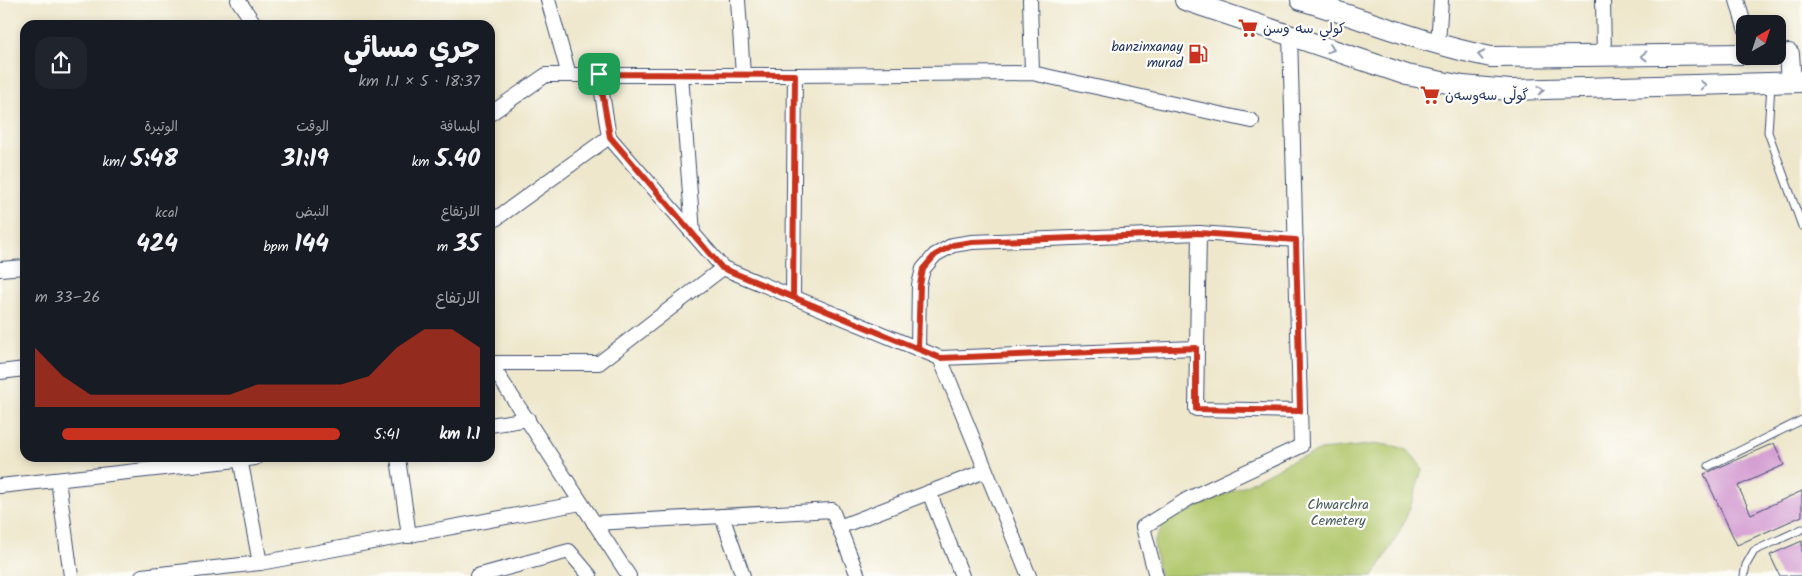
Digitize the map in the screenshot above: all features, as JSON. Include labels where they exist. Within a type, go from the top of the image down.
[{"type":"street","points":[[238,0],[252,20]]},
{"type":"street","points":[[548,0],[570,74]]},
{"type":"street","points":[[738,0],[743,75]]},
{"type":"street","points":[[1030,0],[1032,73]]},
{"type":"street","points":[[1185,0],[1407,74],[1463,86],[1510,90],[1796,82],[1790,54]]},
{"type":"street","points":[[1301,0],[1346,7],[1392,30],[1438,42],[1465,52],[1490,57],[1736,54]]},
{"type":"street","points":[[1438,42],[1440,0]]},
{"type":"street","points":[[1603,0],[1604,57]]},
{"type":"street","points":[[1738,0],[1742,15]]},
{"type":"street","points":[[1156,576],[1143,526],[1188,499],[1301,446],[1290,34]]},
{"type":"street","points":[[495,111],[546,75],[1032,73],[1252,121]]},
{"type":"street","points":[[599,74],[610,137],[722,268],[940,358],[1196,348]]},
{"type":"street","points":[[681,75],[693,233]]},
{"type":"street","points":[[793,297],[795,75]]},
{"type":"street","points":[[495,219],[610,137]]},
{"type":"street","points":[[918,349],[920,285],[923,269],[935,255],[953,245],[982,242],[1199,233],[1296,240]]},
{"type":"street","points":[[1199,233],[1196,409],[1300,411]]},
{"type":"street","points":[[0,269],[20,267]]},
{"type":"street","points":[[495,363],[598,363],[722,268]]},
{"type":"street","points":[[940,358],[1029,576]]},
{"type":"street","points":[[0,372],[20,370]]},
{"type":"street","points":[[495,370],[629,576]]},
{"type":"street","points":[[495,424],[528,419]]},
{"type":"street","points":[[0,486],[211,462]]},
{"type":"street","points":[[246,462],[260,563]]},
{"type":"street","points":[[399,462],[409,536]]},
{"type":"street","points":[[839,527],[985,471]]},
{"type":"street","points":[[58,480],[72,576]]},
{"type":"street","points":[[929,492],[962,576]]},
{"type":"street","points":[[142,576],[260,563],[581,504]]},
{"type":"street","points":[[594,522],[832,510],[858,576]]},
{"type":"street","points":[[722,516],[743,576]]},
{"type":"street","points":[[477,576],[569,551],[590,576]]},
{"type":"lane","points":[[1770,83],[1768,132],[1799,208],[1802,226]]},
{"type":"lane","points":[[1709,466],[1802,420]]},
{"type":"lane","points":[[1744,576],[1746,565],[1754,551],[1802,529]]},
{"type":"green space","name":"Chwarchra Cemetery","points":[[1379,444],[1405,449],[1413,456],[1422,469],[1406,517],[1391,547],[1373,576],[1159,576],[1154,542],[1165,522],[1248,484],[1297,458],[1308,456],[1321,450]]},
{"type":"building","points":[[1774,443],[1784,465],[1738,486],[1751,514],[1802,491],[1802,516],[1737,545],[1704,474]]},
{"type":"building","points":[[1802,541],[1802,576],[1780,576],[1770,555]]},
{"type":"place","name":"كولي سه وسن","points":[[1248,28]]},
{"type":"place","name":"banzinxanay murad","points":[[1198,54]]},
{"type":"place","name":"گوڵی سەوسەن","points":[[1430,95]]},
{"type":"route","points":[[599,74],[610,137],[722,268],[758,282],[793,297],[918,349],[940,358],[1196,348],[1196,409],[1300,411],[1296,240],[1199,233],[972,242],[953,245],[935,255],[923,269],[920,285],[918,349],[855,323],[793,297],[795,75],[599,74]]}]
